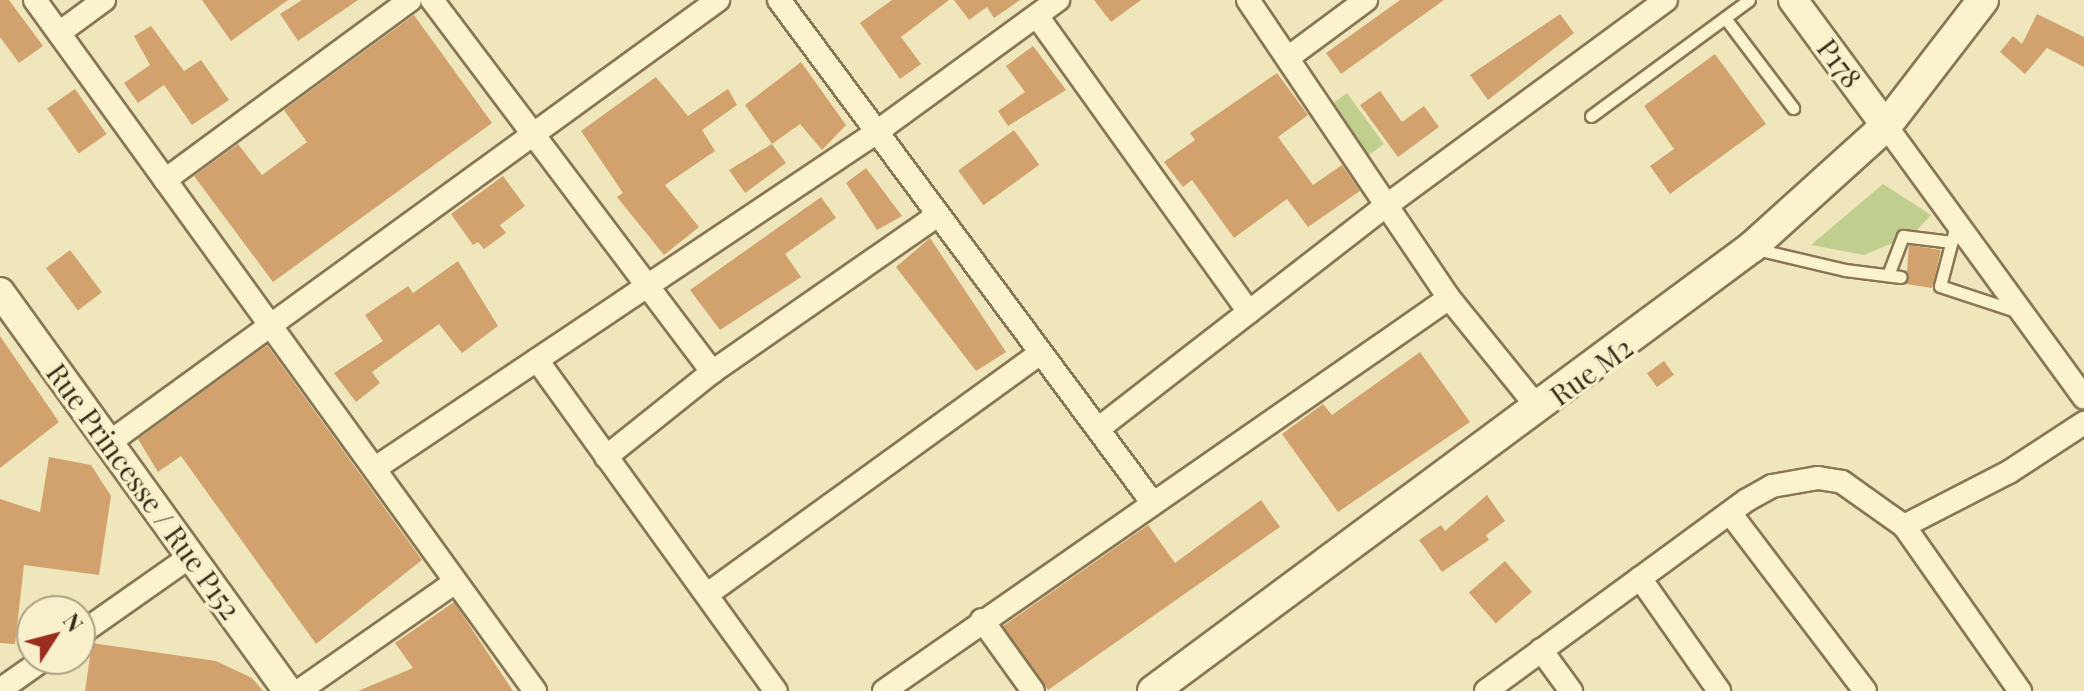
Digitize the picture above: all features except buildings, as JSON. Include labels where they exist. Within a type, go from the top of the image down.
[{"type":"main road","name":"Rue M2","points":[[1153,691],[1539,409],[1752,247],[1886,126],[1983,0]]},
{"type":"street","points":[[35,0],[270,328],[377,467],[455,582],[535,691]]},
{"type":"street","points":[[59,33],[104,0]]},
{"type":"street","points":[[165,180],[410,0]]},
{"type":"street","points":[[432,0],[537,134],[712,372]]},
{"type":"street","points":[[110,442],[718,0]]},
{"type":"street","points":[[779,0],[935,217],[1152,502]]},
{"type":"street","points":[[377,467],[874,134],[1058,0]]},
{"type":"street","points":[[1248,0],[1449,298],[1539,409]]},
{"type":"street","points":[[1289,57],[1366,0]]},
{"type":"street","points":[[1098,429],[1387,205],[1666,0]]},
{"type":"street","name":"P178","points":[[1793,0],[1886,126]]},
{"type":"street","points":[[1037,16],[1249,312]]},
{"type":"street","points":[[1886,126],[1954,231],[2023,313],[2084,398]]},
{"type":"street","points":[[606,457],[712,372],[935,217]]},
{"type":"street","name":"Rue Princesse / Rue P152","points":[[0,292],[288,691]]},
{"type":"street","points":[[884,691],[1449,298]]},
{"type":"street","points":[[709,593],[1039,354]]},
{"type":"street","points":[[537,360],[709,593],[776,691]]},
{"type":"street","points":[[1904,526],[2009,472],[2084,423]]},
{"type":"street","points":[[1486,691],[1730,513],[1772,486],[1818,478],[1842,482],[1904,526],[2020,691]]},
{"type":"street","points":[[1730,513],[1865,691]]},
{"type":"street","points":[[96,623],[191,556]]},
{"type":"street","points":[[1640,578],[1719,691]]},
{"type":"street","points":[[299,691],[455,582]]},
{"type":"street","points":[[982,620],[1033,691]]},
{"type":"street","points":[[1541,650],[1571,691]]},
{"type":"street","points":[[0,690],[21,675]]},
{"type":"lane","points":[[1591,116],[1749,0]]},
{"type":"lane","points":[[1725,18],[1793,108]]},
{"type":"lane","points":[[1888,275],[1903,236],[1954,231],[1940,286],[2023,313]]},
{"type":"lane","points":[[1752,247],[1901,277]]},
{"type":"green space","points":[[1347,93],[1384,144],[1369,155],[1332,104]]},
{"type":"green space","points":[[1883,184],[1931,215],[1912,235],[1864,255],[1811,245]]}]
